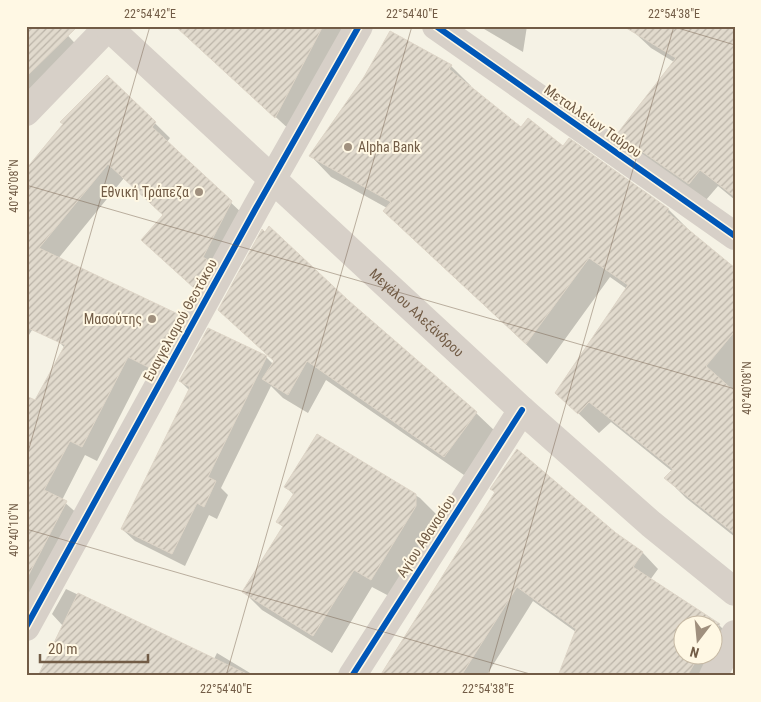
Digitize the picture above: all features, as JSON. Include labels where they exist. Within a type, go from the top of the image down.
[{"type":"street","name":"Ευαγγελισμού Θεοτόκου","points":[[26,627],[272,179],[359,26]]},
{"type":"street","name":"Μεταλλείων Ταύρου","points":[[436,26],[735,236]]},
{"type":"street","name":"Μεγάλου Αλεξάνδρου","points":[[108,27],[522,410],[651,524],[735,592]]},
{"type":"street","points":[[26,112],[108,27]]},
{"type":"street","name":"Αγίου Αθανασίου","points":[[352,676],[522,410]]},
{"type":"street","points":[[713,676],[735,634]]},
{"type":"building","points":[[26,26],[78,26],[26,77]]},
{"type":"building","points":[[175,26],[323,26],[275,118]]},
{"type":"building","points":[[623,26],[735,26],[735,197],[700,170],[689,184],[617,134],[676,58]]},
{"type":"building","points":[[390,31],[452,65],[449,69],[521,127],[528,118],[563,146],[569,138],[669,209],[667,212],[735,268],[735,331],[706,366],[735,392],[735,534],[664,478],[673,469],[589,402],[578,414],[555,393],[628,285],[589,258],[526,344],[383,211],[391,202],[309,156],[364,77]]},
{"type":"building","points":[[107,75],[156,122],[152,127],[232,201],[203,257],[209,261],[194,288],[141,240],[163,215],[108,164],[39,248],[180,315],[150,368],[128,357],[82,447],[70,441],[44,490],[67,501],[26,580],[26,396],[35,400],[65,345],[26,327],[26,169],[63,124],[60,122]]},
{"type":"building","points":[[269,226],[349,301],[477,412],[444,457],[307,361],[288,395],[262,379],[274,361],[218,310],[262,229],[265,232]]},
{"type":"building","points":[[208,328],[267,356],[208,477],[216,481],[204,507],[197,503],[172,554],[121,529],[190,387],[179,381]]},
{"type":"building","points":[[317,434],[416,494],[416,506],[371,580],[354,570],[313,636],[242,592],[283,526],[276,522],[294,493],[284,487]]},
{"type":"building","points":[[517,449],[616,533],[643,552],[633,567],[705,614],[674,614],[674,664],[694,664],[687,676],[558,676],[576,629],[517,587],[461,676],[380,676],[495,492],[490,489]]},
{"type":"building","points":[[78,593],[251,676],[38,676]]},
{"type":"cycle path","points":[[26,627],[256,208],[359,26]]},
{"type":"cycle path","points":[[436,26],[735,236]]},
{"type":"cycle path","points":[[352,676],[522,410]]},
{"type":"place","name":"Alpha Bank","points":[[348,147]]},
{"type":"place","name":"Εθνική Τράπεζα","points":[[199,192]]},
{"type":"place","name":"Μασούτης","points":[[152,319]]}]
